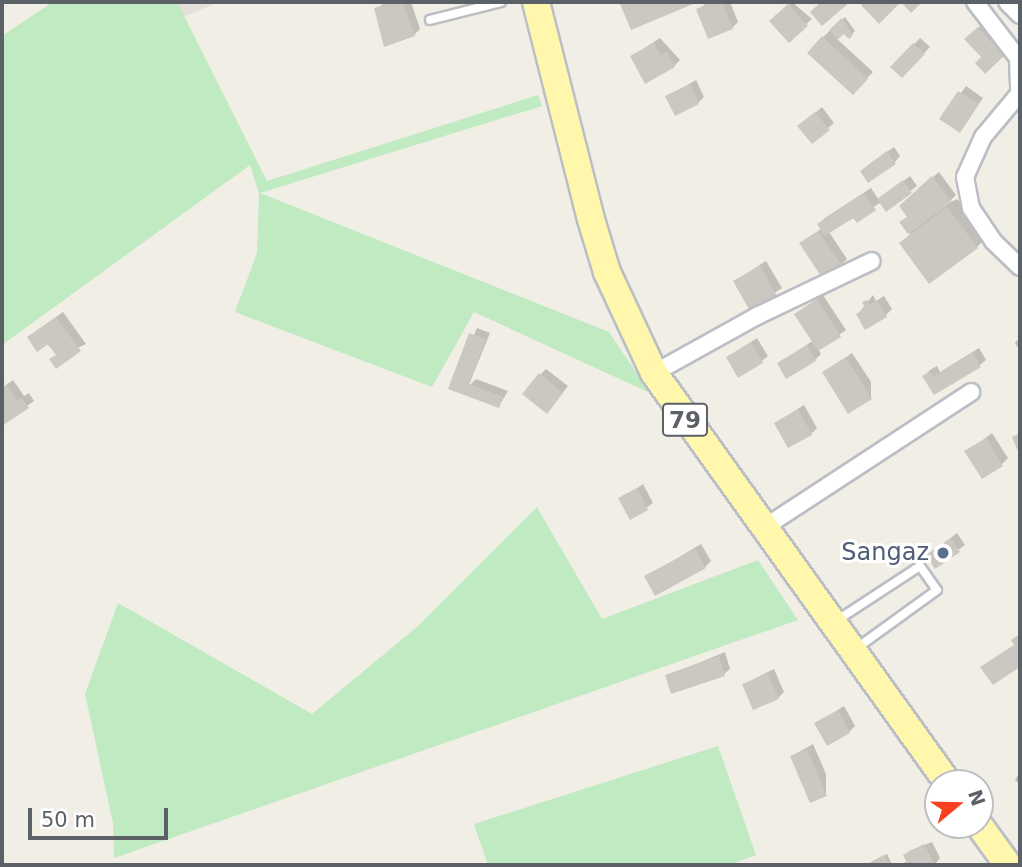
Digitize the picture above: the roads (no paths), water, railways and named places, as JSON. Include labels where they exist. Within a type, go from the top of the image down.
[{"type":"main road","name":"79","points":[[536,2],[593,228],[617,295],[654,373],[762,529],[938,769]]},
{"type":"main road","points":[[989,839],[1008,865]]},
{"type":"street","points":[[975,2],[1018,58],[1019,94],[983,137],[965,177],[971,208],[993,241],[1020,267]]},
{"type":"street","points":[[1007,2],[1020,15]]},
{"type":"street","points":[[654,373],[757,316],[872,261]]},
{"type":"street","points":[[762,529],[971,392]]},
{"type":"lane","points":[[430,20],[501,2]]},
{"type":"lane","points":[[832,624],[920,566],[937,590],[852,651]]},
{"type":"place","name":"Sangaz","points":[[943,553]]}]
